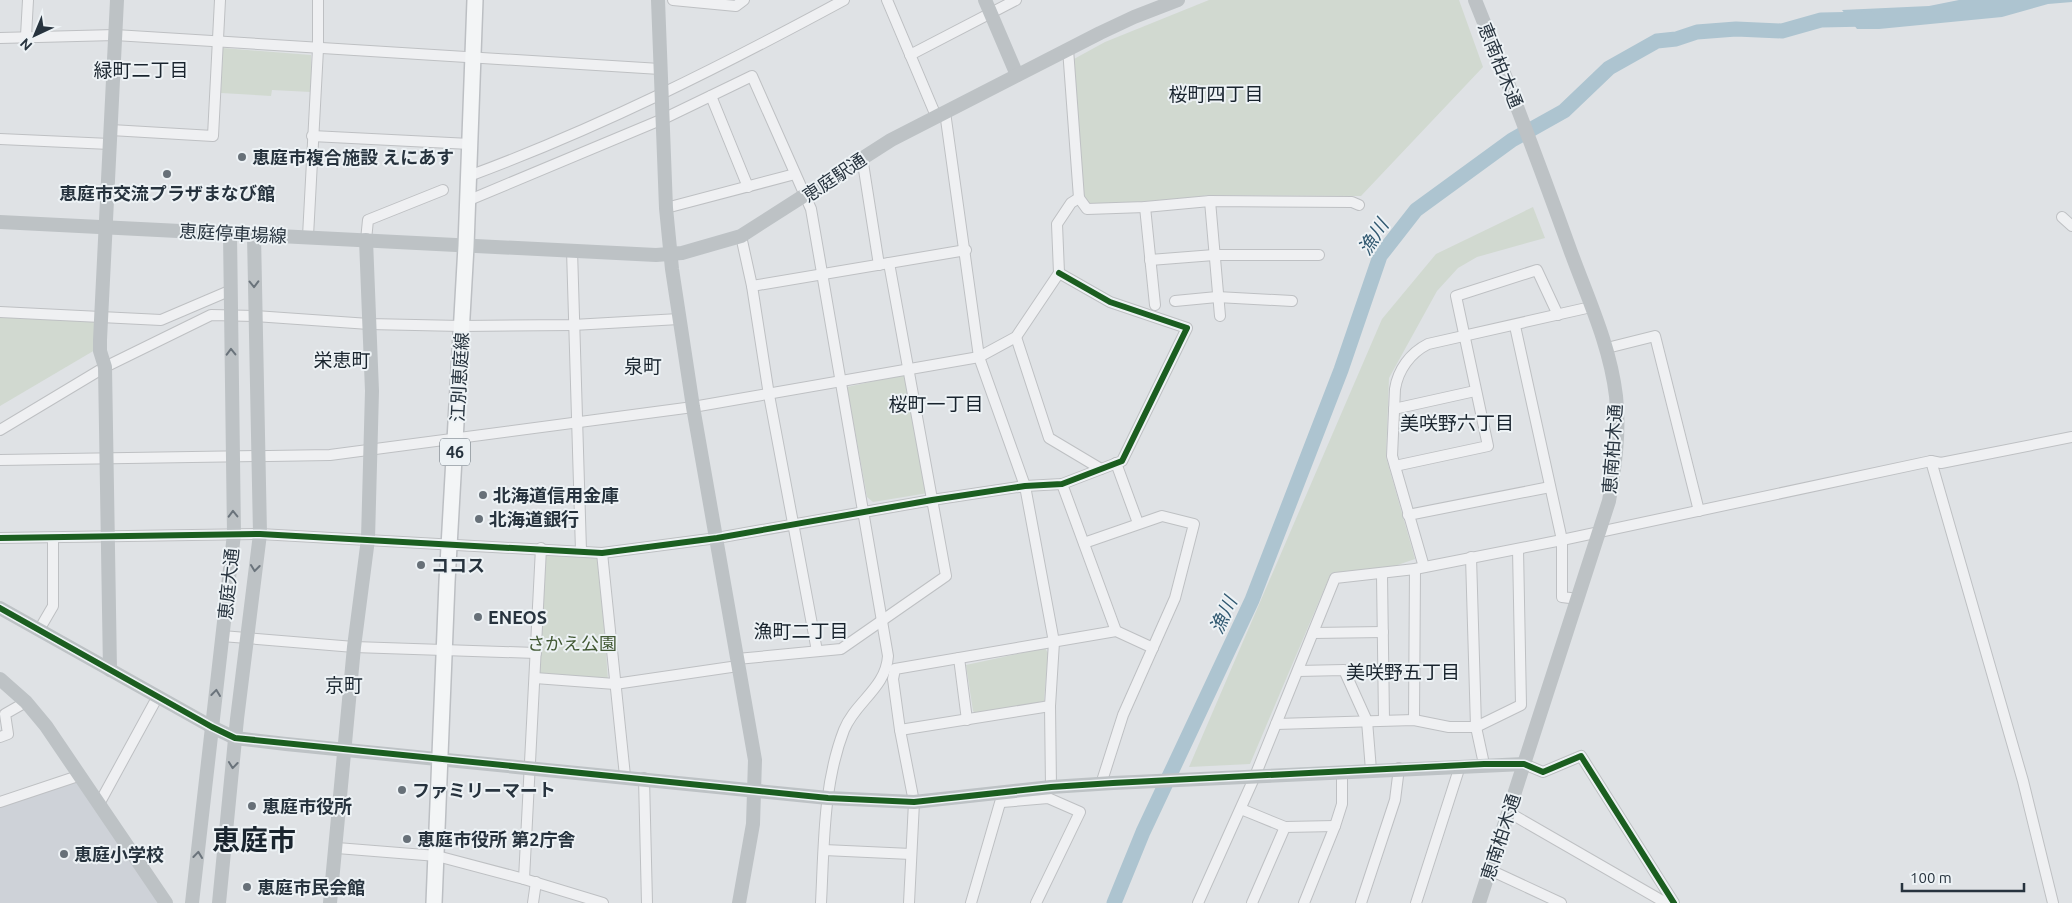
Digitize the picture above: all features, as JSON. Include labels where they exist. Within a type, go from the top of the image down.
[{"type":"main road","name":"江別恵庭線","points":[[434,903],[447,582],[451,543],[466,246],[475,0]]},
{"type":"street","points":[[26,36],[28,0]]},
{"type":"street","points":[[110,670],[105,367],[100,351],[117,0]]},
{"type":"street","points":[[111,130],[213,136],[220,0]]},
{"type":"street","points":[[308,236],[318,49],[318,0]]},
{"type":"street","points":[[658,0],[660,96],[663,119],[666,208],[679,319],[755,760],[753,824],[740,903]]},
{"type":"street","points":[[673,0],[736,6],[744,0]]},
{"type":"street","points":[[469,176],[532,153],[660,96],[844,0]]},
{"type":"street","points":[[888,0],[910,55],[941,114],[966,250],[979,358],[1025,486],[1054,642],[1050,706],[1051,787]]},
{"type":"street","points":[[910,55],[988,6],[1016,0]]},
{"type":"street","name":"恵庭駅通","points":[[466,246],[671,254],[741,236],[862,157],[941,114],[1134,17],[1177,0]]},
{"type":"street","name":"恵南柏木通","points":[[1475,0],[1556,209],[1607,348],[1616,396],[1617,427],[1613,477],[1600,532],[1479,903]]},
{"type":"street","points":[[988,6],[1017,75]]},
{"type":"street","points":[[0,38],[26,36],[115,36],[660,69]]},
{"type":"street","points":[[1068,50],[1079,198],[1087,208],[1145,207],[1210,201],[1352,202],[1360,205]]},
{"type":"street","points":[[467,201],[663,119],[752,76],[811,209],[883,620],[887,666],[874,691],[845,727],[835,756],[828,798],[821,903]]},
{"type":"street","points":[[711,96],[748,187]]},
{"type":"street","points":[[312,136],[470,144]]},
{"type":"street","points":[[0,139],[110,144]]},
{"type":"street","points":[[535,678],[615,684],[738,662],[841,649],[946,576],[908,371],[862,157]]},
{"type":"street","points":[[666,208],[795,174]]},
{"type":"street","points":[[330,903],[346,749],[354,647],[368,539],[372,451],[372,391],[366,240],[368,220],[443,190]]},
{"type":"street","points":[[0,460],[107,456],[232,457],[330,455],[372,451],[456,437],[694,407],[979,358],[1016,337],[1059,273],[1057,224],[1071,203],[1079,198]]},
{"type":"street","points":[[1210,201],[1220,316]]},
{"type":"street","points":[[1145,207],[1155,304]]},
{"type":"street","points":[[2062,217],[2072,226]]},
{"type":"street","name":"恵庭停車場線","points":[[0,222],[308,236],[466,246]]},
{"type":"street","name":"恵庭大通","points":[[192,903],[234,534],[229,291],[230,233]]},
{"type":"street","name":"恵庭大通","points":[[219,903],[235,738],[260,534],[254,235]]},
{"type":"street","points":[[741,236],[752,286],[769,395],[817,651]]},
{"type":"street","points":[[572,250],[581,551]]},
{"type":"street","points":[[752,286],[966,250]]},
{"type":"street","points":[[1150,260],[1214,255],[1318,255]]},
{"type":"street","points":[[1395,466],[1488,446],[1456,296],[1536,270],[1558,315]]},
{"type":"street","points":[[0,538],[260,534],[541,548],[602,553],[717,538],[794,523],[1025,486],[1062,484],[1122,461],[1187,328],[1110,302],[1059,273]]},
{"type":"street","points":[[0,312],[160,320],[229,291]]},
{"type":"street","points":[[1175,301],[1217,297],[1292,301]]},
{"type":"street","points":[[1414,720],[1420,568],[1392,456],[1397,379],[1412,356],[1420,348],[1428,344],[1515,326],[1591,307]]},
{"type":"street","points":[[0,430],[105,367],[211,316],[255,316],[369,324],[461,326],[573,324],[679,319]]},
{"type":"street","points":[[1515,326],[1562,540],[1562,597],[1578,599]]},
{"type":"street","points":[[1607,348],[1656,336],[1699,511]]},
{"type":"street","points":[[1016,337],[1049,438],[1101,469]]},
{"type":"street","points":[[1394,410],[1475,391]]},
{"type":"street","points":[[1198,903],[1241,808],[1249,776],[1276,724],[1335,578],[1382,574],[1420,568],[1562,540],[1931,461],[1941,463],[2072,437]]},
{"type":"street","points":[[1931,461],[2023,781],[2053,903]]},
{"type":"street","points":[[1116,463],[1138,524]]},
{"type":"street","points":[[1062,484],[1116,631]]},
{"type":"street","points":[[1408,515],[1550,487]]},
{"type":"street","points":[[1084,543],[1162,516],[1194,524],[1175,598],[1122,715],[1107,784]]},
{"type":"street","points":[[39,630],[53,606],[53,538]]},
{"type":"street","points":[[524,879],[541,548]]},
{"type":"street","points":[[1276,724],[1414,720],[1449,727],[1476,727],[1521,705],[1518,548]]},
{"type":"street","points":[[602,553],[625,776]]},
{"type":"street","points":[[1471,558],[1476,727],[1484,764]]},
{"type":"street","points":[[1382,574],[1384,720]]},
{"type":"street","points":[[0,608],[212,727],[235,738],[828,798],[914,802],[1002,797],[1048,798],[1080,812],[1036,903]]},
{"type":"street","points":[[909,903],[914,802],[900,730],[893,679],[895,669],[1116,631],[1153,648]]},
{"type":"street","points":[[1313,634],[1383,632]]},
{"type":"street","points":[[222,636],[354,647],[536,653]]},
{"type":"street","points":[[959,658],[967,720]]},
{"type":"street","points":[[1298,671],[1344,670],[1367,721],[1371,770]]},
{"type":"street","points":[[0,679],[26,702],[46,726],[78,776],[166,903]]},
{"type":"street","points":[[99,804],[158,696]]},
{"type":"street","points":[[0,738],[8,734],[9,730],[5,714],[26,702]]},
{"type":"street","points":[[900,730],[1050,706]]},
{"type":"street","points":[[1002,797],[1051,787],[1484,764],[1524,764],[1543,772],[1581,756],[1674,903]]},
{"type":"street","points":[[1416,903],[1460,766]]},
{"type":"street","points":[[1361,903],[1395,800],[1399,768]]},
{"type":"street","points":[[1304,903],[1342,804],[1342,772]]},
{"type":"street","points":[[0,802],[78,776]]},
{"type":"street","points":[[644,778],[646,903]]},
{"type":"street","points":[[971,903],[1002,797]]},
{"type":"street","points":[[1241,808],[1285,827],[1335,826]]},
{"type":"street","points":[[1508,812],[1666,903]]},
{"type":"street","points":[[1252,903],[1285,827]]},
{"type":"street","points":[[336,848],[437,856],[536,882],[603,903]]},
{"type":"street","points":[[824,850],[911,854]]},
{"type":"street","points":[[1490,870],[1542,899],[1561,903]]},
{"type":"street","points":[[534,903],[536,882]]},
{"type":"shaded area","name":"恵庭小学校","points":[[75,780],[161,903],[0,903],[0,806]]},
{"type":"green space","points":[[1209,0],[1459,0],[1483,67],[1361,196],[1208,195],[1146,205],[1090,204],[1084,197],[1074,59],[1105,42]]},
{"type":"green space","points":[[223,48],[311,55],[311,92],[272,90],[271,96],[221,93]]},
{"type":"green space","points":[[1533,207],[1545,238],[1477,257],[1458,268],[1437,291],[1389,378],[1386,457],[1415,559],[1386,569],[1331,573],[1250,764],[1189,767],[1382,319],[1436,254]]},
{"type":"green space","points":[[0,315],[95,321],[95,350],[0,406]]},
{"type":"green space","points":[[907,374],[928,493],[873,502],[867,497],[847,387]]},
{"type":"green space","name":"さかえ公園","points":[[548,554],[599,557],[608,680],[539,674],[544,557]]},
{"type":"green space","points":[[1045,648],[1048,653],[1044,701],[977,715],[973,711],[966,665]]},
{"type":"water","points":[[1959,0],[2072,0],[2072,2],[2048,4],[2002,17],[1879,29],[1857,29],[1842,10],[1929,6]]},
{"type":"waterway","name":"漁川","points":[[1114,903],[1143,832],[1252,600],[1341,370],[1380,256],[1416,210],[1512,140],[1564,111],[1609,68],[1657,41],[1676,39],[1697,32],[1736,29],[1782,31],[1821,20],[1869,19]]},
{"type":"cycle path","points":[[0,538],[260,534],[602,553],[717,538],[932,500],[1025,486],[1062,484],[1122,461],[1187,328],[1110,302],[1059,273]]},
{"type":"cycle path","points":[[0,608],[212,727],[235,738],[828,798],[914,802],[1051,787],[1484,764],[1524,764],[1543,772],[1581,756],[1674,903]]},
{"type":"place","name":"恵庭市複合施設 えにあす","points":[[242,157]]},
{"type":"place","name":"恵庭市交流プラザまなび館","points":[[167,174]]},
{"type":"place","name":"北海道信用金庫","points":[[483,495]]},
{"type":"place","name":"北海道銀行","points":[[479,519]]},
{"type":"place","name":"ココス","points":[[421,565]]},
{"type":"place","name":"ENEOS","points":[[478,617]]},
{"type":"place","name":"ファミリーマート","points":[[402,790]]},
{"type":"place","name":"恵庭市役所","points":[[252,806]]},
{"type":"place","name":"恵庭市役所 第2庁舎","points":[[407,839]]},
{"type":"place","name":"恵庭小学校","points":[[64,854]]},
{"type":"place","name":"恵庭市民会館","points":[[247,887]]},
{"type":"district","name":"緑町二丁目","points":[[141,70]]},
{"type":"district","name":"桜町四丁目","points":[[1216,94]]},
{"type":"district","name":"栄恵町","points":[[342,360]]},
{"type":"district","name":"泉町","points":[[643,366]]},
{"type":"district","name":"桜町一丁目","points":[[936,404]]},
{"type":"district","name":"美咲野六丁目","points":[[1457,423]]},
{"type":"district","name":"漁町二丁目","points":[[801,631]]},
{"type":"district","name":"美咲野五丁目","points":[[1403,672]]},
{"type":"district","name":"京町","points":[[344,685]]},
{"type":"district","name":"恵庭市","points":[[254,839]]}]
